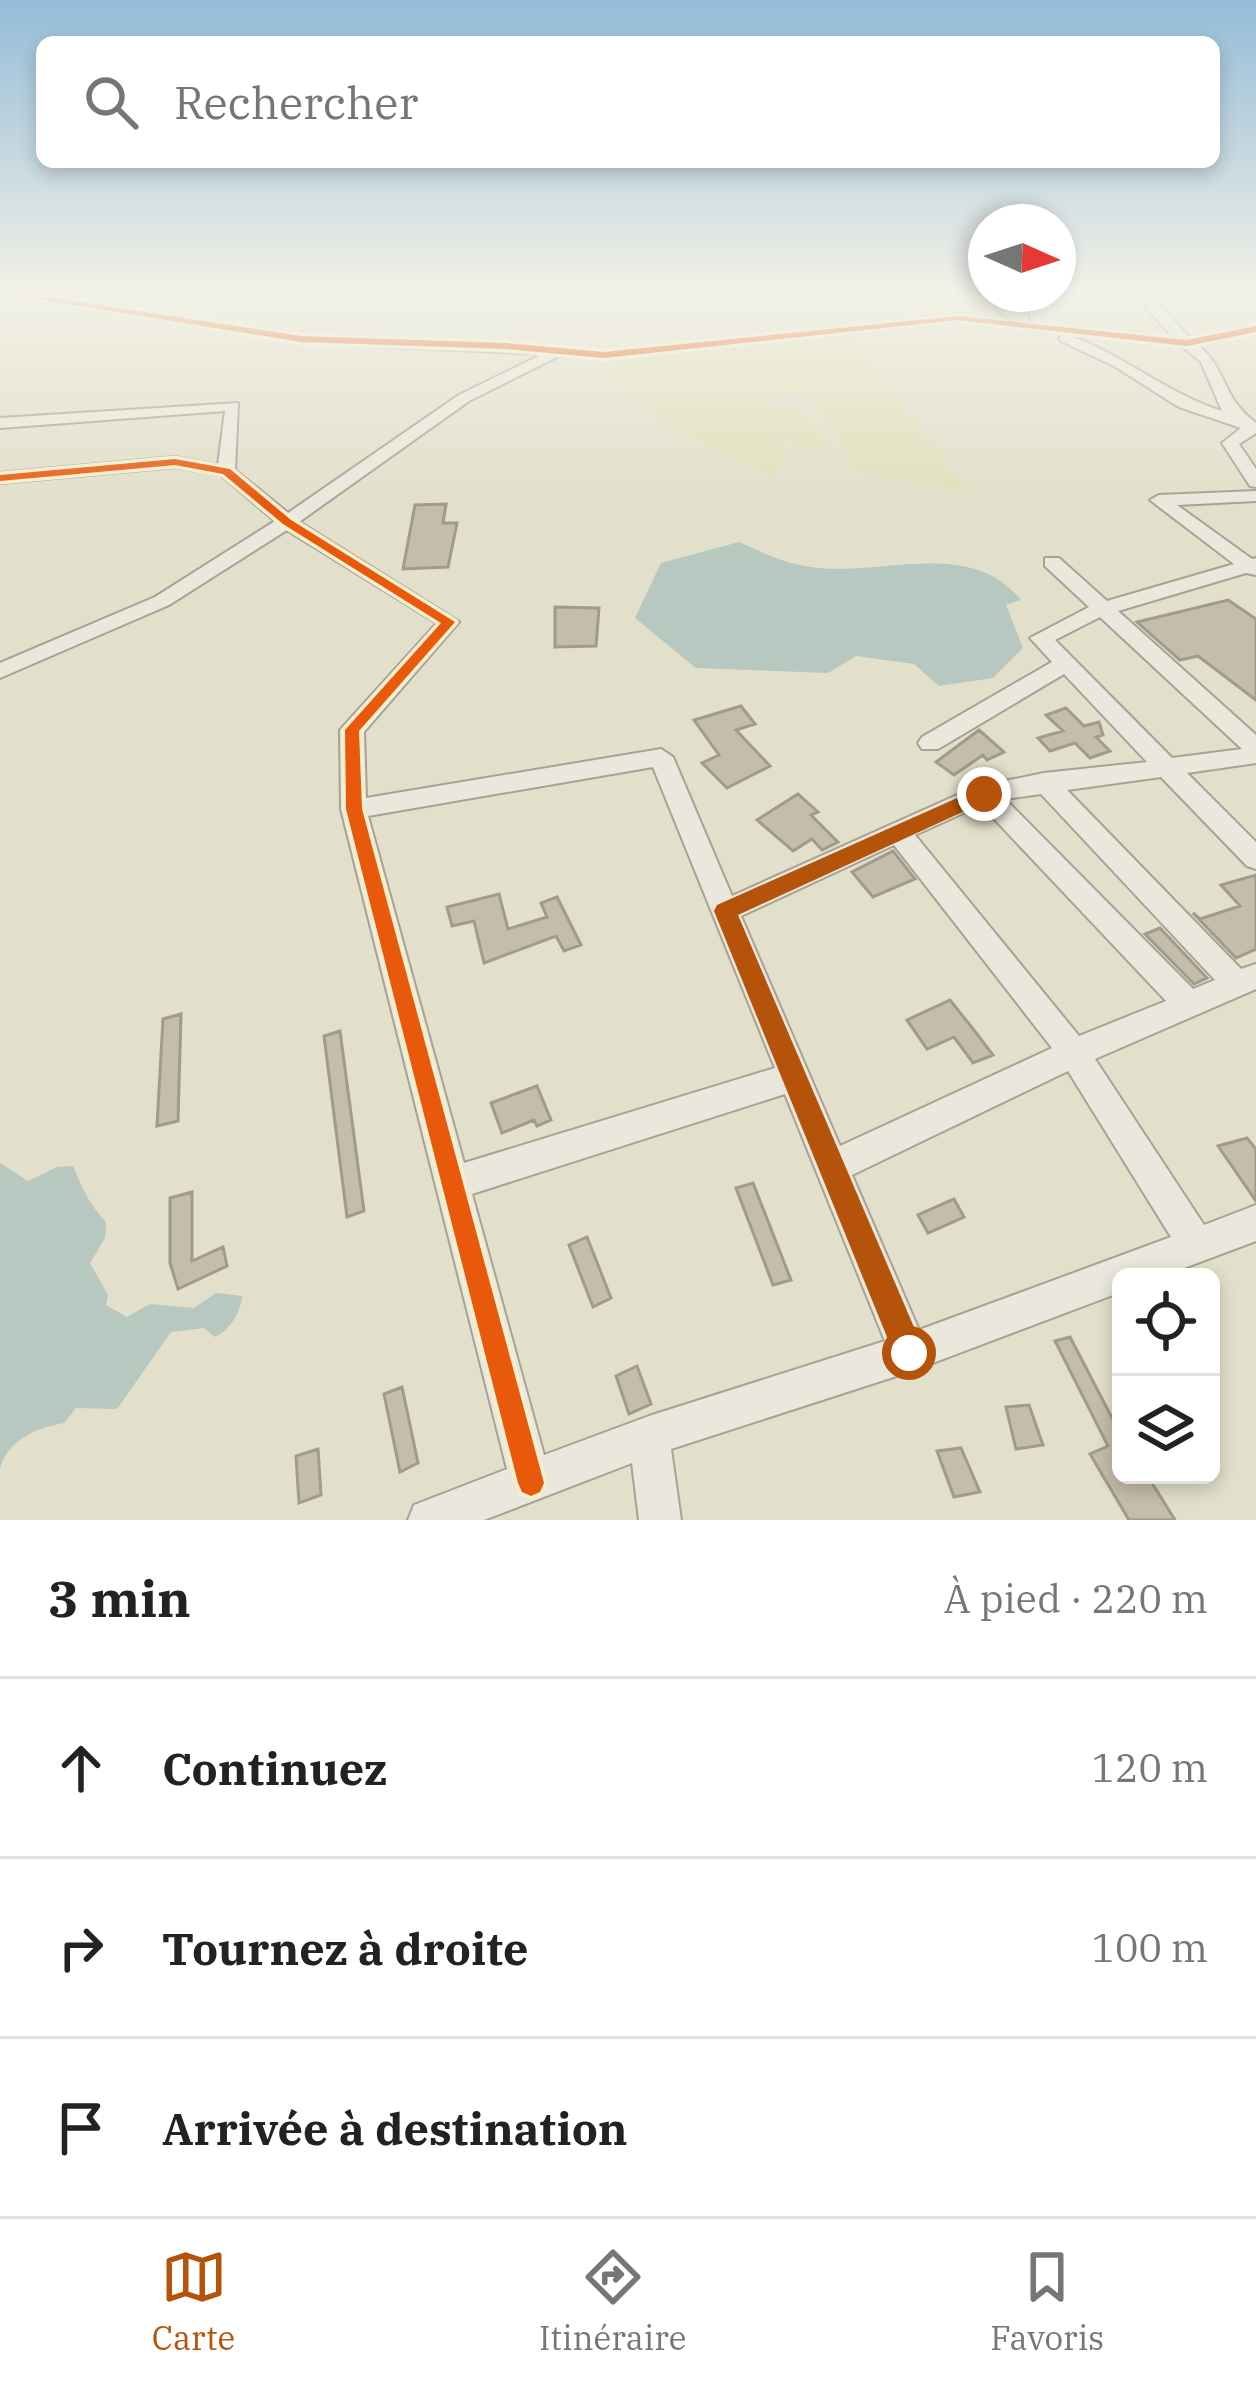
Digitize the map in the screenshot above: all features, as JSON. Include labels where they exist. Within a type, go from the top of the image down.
[{"type":"street","points":[[0,671],[162,601],[287,523],[464,398],[537,361]]},
{"type":"street","points":[[1115,361],[1184,404],[1255,428]]},
{"type":"street","points":[[1207,361],[1228,410],[1255,428]]},
{"type":"street","points":[[0,423],[232,406],[226,472]]},
{"type":"street","points":[[1255,428],[1230,443],[1256,482]]},
{"type":"street","points":[[0,478],[175,461],[226,472],[287,523],[449,622],[352,730],[353,809],[531,1483]]},
{"type":"street","points":[[1222,495],[1256,518]]},
{"type":"street","points":[[1253,567],[1159,500],[1256,496]]},
{"type":"street","points":[[1052,562],[1256,751]]},
{"type":"street","points":[[1253,567],[1102,609],[1041,638],[1256,859]]},
{"type":"street","points":[[930,743],[1067,663]]},
{"type":"street","points":[[725,911],[984,794],[1256,751]]},
{"type":"street","points":[[353,809],[661,757],[909,1353]]},
{"type":"street","points":[[832,1167],[1074,1053],[1247,980],[1044,782]]},
{"type":"street","points":[[984,794],[1188,1004]]},
{"type":"street","points":[[897,831],[1074,1053],[1196,1245]]},
{"type":"street","points":[[452,1183],[794,1077]]},
{"type":"street","points":[[429,1520],[649,1436],[909,1353],[1256,1223]]},
{"type":"street","points":[[649,1436],[660,1520]]},
{"type":"green space","points":[[597,361],[871,361],[968,493],[856,471],[809,391],[773,394],[767,405],[798,408],[832,446],[795,450],[789,440],[780,442],[785,461],[772,474],[728,461],[619,392]]},
{"type":"shaded area","points":[[739,542],[784,561],[827,569],[946,564],[974,569],[999,580],[1021,600],[1006,605],[1023,648],[993,678],[939,686],[914,664],[856,656],[828,673],[696,668],[635,618],[661,563]]},
{"type":"shaded area","points":[[0,1163],[28,1181],[57,1167],[73,1166],[106,1222],[105,1238],[90,1263],[108,1295],[106,1305],[127,1317],[150,1304],[194,1308],[216,1293],[242,1296],[234,1320],[215,1337],[204,1328],[171,1332],[117,1409],[76,1408],[64,1423],[17,1443],[0,1469]]},
{"type":"building","points":[[446,504],[443,523],[457,523],[448,567],[403,569],[415,505]]},
{"type":"building","points":[[1228,600],[1256,619],[1256,700],[1198,656],[1180,660],[1137,622]]},
{"type":"building","points":[[555,607],[599,608],[596,646],[555,647]]},
{"type":"building","points":[[741,706],[755,724],[736,730],[770,766],[727,788],[702,763],[719,755],[694,720]]},
{"type":"building","points":[[1066,708],[1084,726],[1099,722],[1103,735],[1096,737],[1110,751],[1090,758],[1075,743],[1050,751],[1038,738],[1063,731],[1046,715]]},
{"type":"building","points":[[979,730],[1004,752],[987,760],[983,755],[954,775],[936,762]]},
{"type":"building","points":[[798,794],[818,812],[811,815],[838,842],[822,850],[812,839],[793,851],[757,820]]},
{"type":"building","points":[[893,851],[915,879],[873,897],[852,872]]},
{"type":"building","points":[[1256,875],[1256,949],[1236,958],[1193,913],[1200,919],[1240,906],[1221,885]]},
{"type":"building","points":[[499,894],[508,929],[547,917],[541,903],[557,897],[581,945],[564,951],[556,936],[484,963],[474,921],[452,926],[447,907]]},
{"type":"building","points":[[1160,928],[1207,978],[1194,984],[1145,934]]},
{"type":"building","points":[[950,1000],[993,1055],[973,1063],[954,1037],[927,1049],[907,1020]]},
{"type":"building","points":[[181,1014],[178,1121],[157,1126],[163,1019]]},
{"type":"building","points":[[340,1031],[364,1211],[347,1217],[324,1036]]},
{"type":"building","points":[[537,1086],[551,1120],[537,1126],[534,1120],[502,1133],[491,1103]]},
{"type":"building","points":[[1247,1138],[1256,1149],[1256,1201],[1218,1146]]},
{"type":"building","points":[[753,1183],[791,1280],[773,1285],[736,1188]]},
{"type":"building","points":[[192,1192],[192,1261],[223,1247],[227,1266],[178,1289],[170,1263],[170,1198]]},
{"type":"building","points":[[954,1199],[964,1217],[928,1233],[918,1215]]},
{"type":"building","points":[[587,1237],[611,1298],[593,1307],[569,1245]]},
{"type":"building","points":[[1070,1337],[1112,1418],[1112,1484],[1153,1484],[1175,1520],[1129,1520],[1090,1454],[1108,1446],[1055,1341]]},
{"type":"building","points":[[637,1366],[651,1404],[629,1414],[616,1376]]},
{"type":"building","points":[[402,1387],[418,1463],[400,1472],[384,1394]]},
{"type":"building","points":[[1029,1405],[1043,1445],[1016,1449],[1006,1407]]},
{"type":"building","points":[[961,1448],[980,1492],[954,1497],[937,1451]]},
{"type":"building","points":[[318,1449],[321,1495],[299,1503],[296,1456]]},
{"type":"cycle path","points":[[0,478],[175,462],[226,471],[287,522],[449,622],[352,730],[354,809],[531,1483]]},
{"type":"route","points":[[909,1353],[725,911],[984,794]]}]
